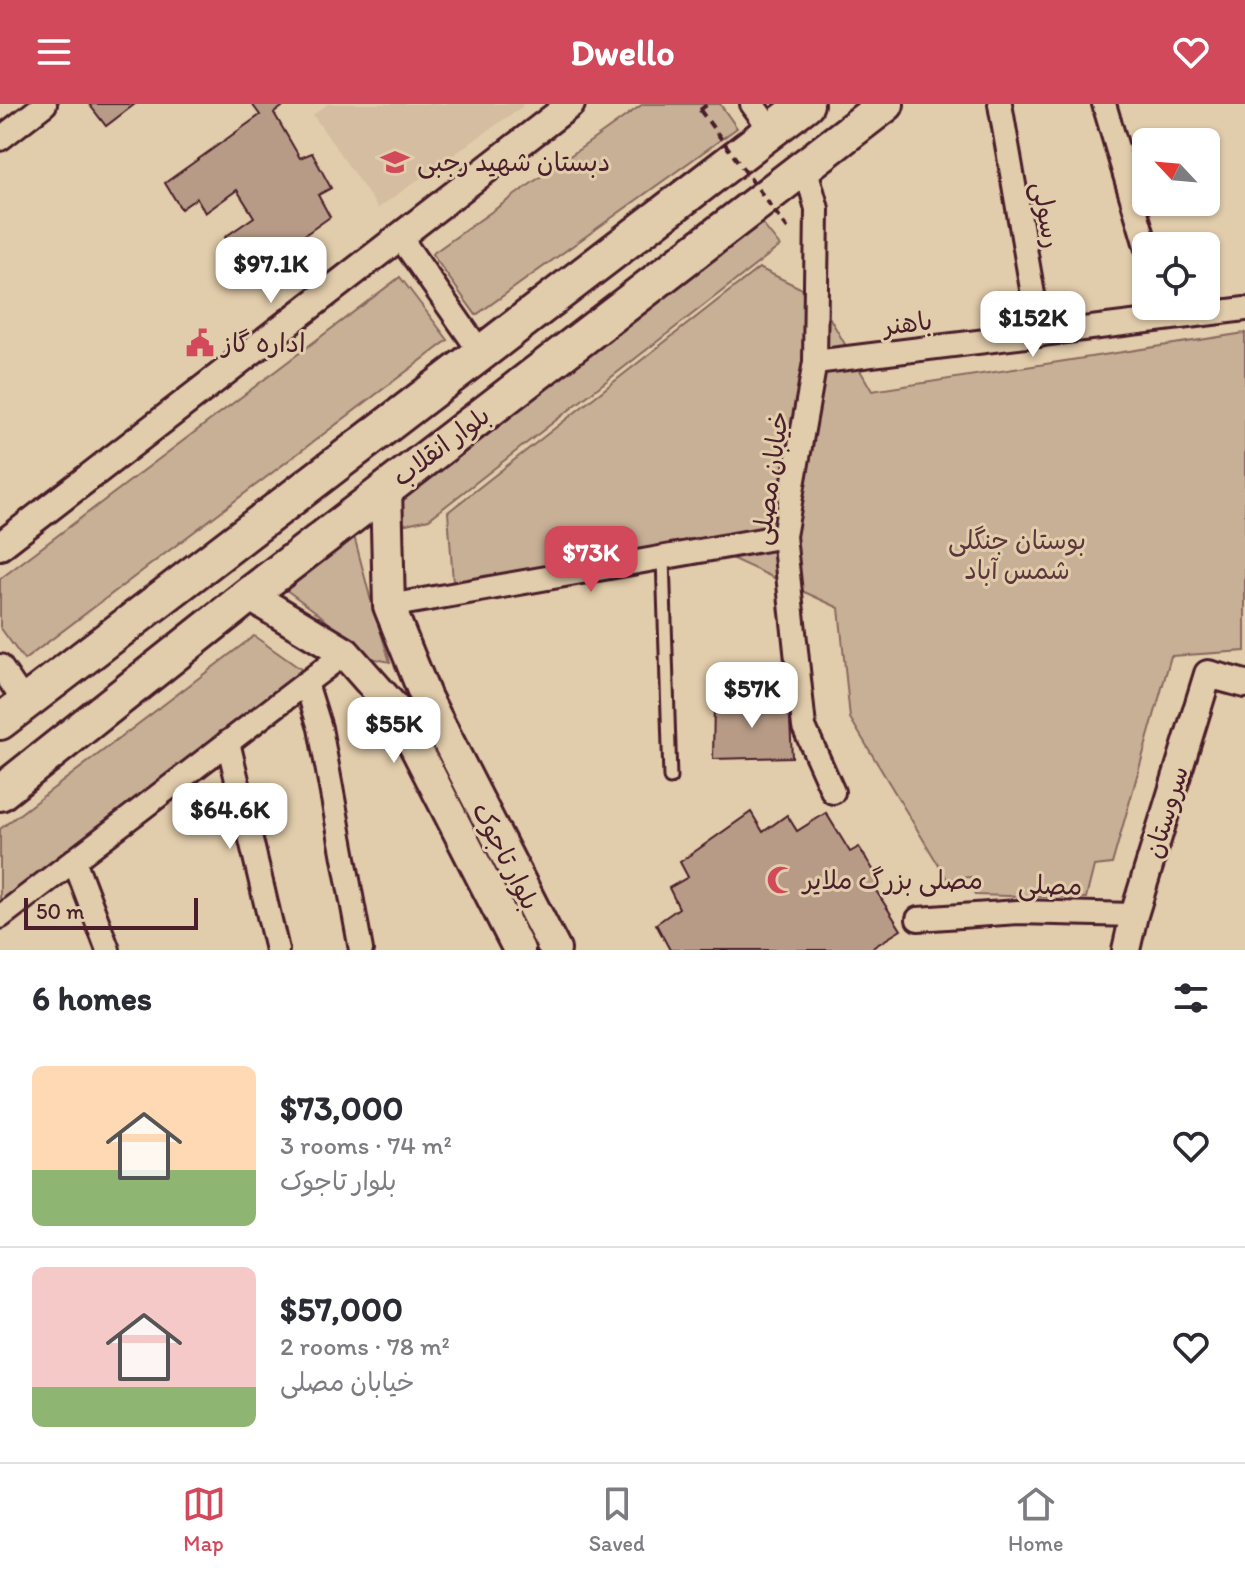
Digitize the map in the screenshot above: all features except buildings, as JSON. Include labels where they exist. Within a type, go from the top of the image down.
[{"type":"main road","name":"بلوار انقلاب","points":[[13,712],[481,353],[762,117],[806,104]]},
{"type":"main road","name":"بلوار انقلاب","points":[[0,793],[386,488],[886,104]]},
{"type":"main road","name":"بلوار تاجوک","points":[[386,488],[389,606],[426,698],[555,950]]},
{"type":"main road","points":[[249,595],[345,653],[398,713],[519,950]]},
{"type":"street","points":[[0,139],[45,104]]},
{"type":"street","name":"رسولی","points":[[1000,104],[1040,335]]},
{"type":"street","points":[[1104,104],[1142,232]]},
{"type":"street","points":[[0,546],[568,105]]},
{"type":"street","name":"خیابان مصلی","points":[[805,166],[817,209],[815,362],[784,536],[804,727],[833,792]]},
{"type":"street","points":[[400,237],[481,353]]},
{"type":"street","name":"باهنر","points":[[1220,310],[1245,309]]},
{"type":"street","name":"باهنر","points":[[815,362],[1040,335],[1132,319]]},
{"type":"street","points":[[389,606],[784,536]]},
{"type":"street","points":[[0,917],[345,653]]},
{"type":"street","points":[[0,666],[13,712]]},
{"type":"street","name":"سروستان","points":[[1126,950],[1208,674],[1245,684]]},
{"type":"street","points":[[306,683],[320,728],[361,950]]},
{"type":"street","points":[[228,742],[277,950]]},
{"type":"street","points":[[74,860],[108,950]]},
{"type":"street","name":"مصلی","points":[[918,919],[1018,912],[1134,915]]},
{"type":"lane","points":[[663,558],[670,778]]},
{"type":"path","points":[[708,104],[700,110],[790,232]]},
{"type":"shaded area","name":"دبستان شهید رجبی","points":[[328,104],[523,106],[378,208],[313,115]]},
{"type":"green space","points":[[643,104],[720,104],[737,128],[476,315],[432,254]]},
{"type":"green space","points":[[760,221],[780,246],[429,519],[397,526],[395,503]]},
{"type":"green space","name":"بوستان جنگلی شمس آباد","points":[[759,268],[817,296],[872,391],[1245,333],[1245,651],[1171,656],[1112,864],[1094,866],[1086,898],[975,895],[971,877],[947,879],[850,718],[839,608],[690,539],[454,596],[448,512]]},
{"type":"green space","points":[[400,277],[448,340],[24,660],[0,627],[0,579]]},
{"type":"green space","points":[[352,528],[390,662],[366,657],[320,615],[277,583]]},
{"type":"green space","points":[[254,636],[302,670],[0,904],[0,829]]},
{"type":"place","name":"دبستان شهید رجبی","points":[[395,162]]},
{"type":"place","name":"اداره گاز","points":[[200,343]]},
{"type":"place","name":"مصلی بزرگ ملایر","points":[[781,880]]}]
